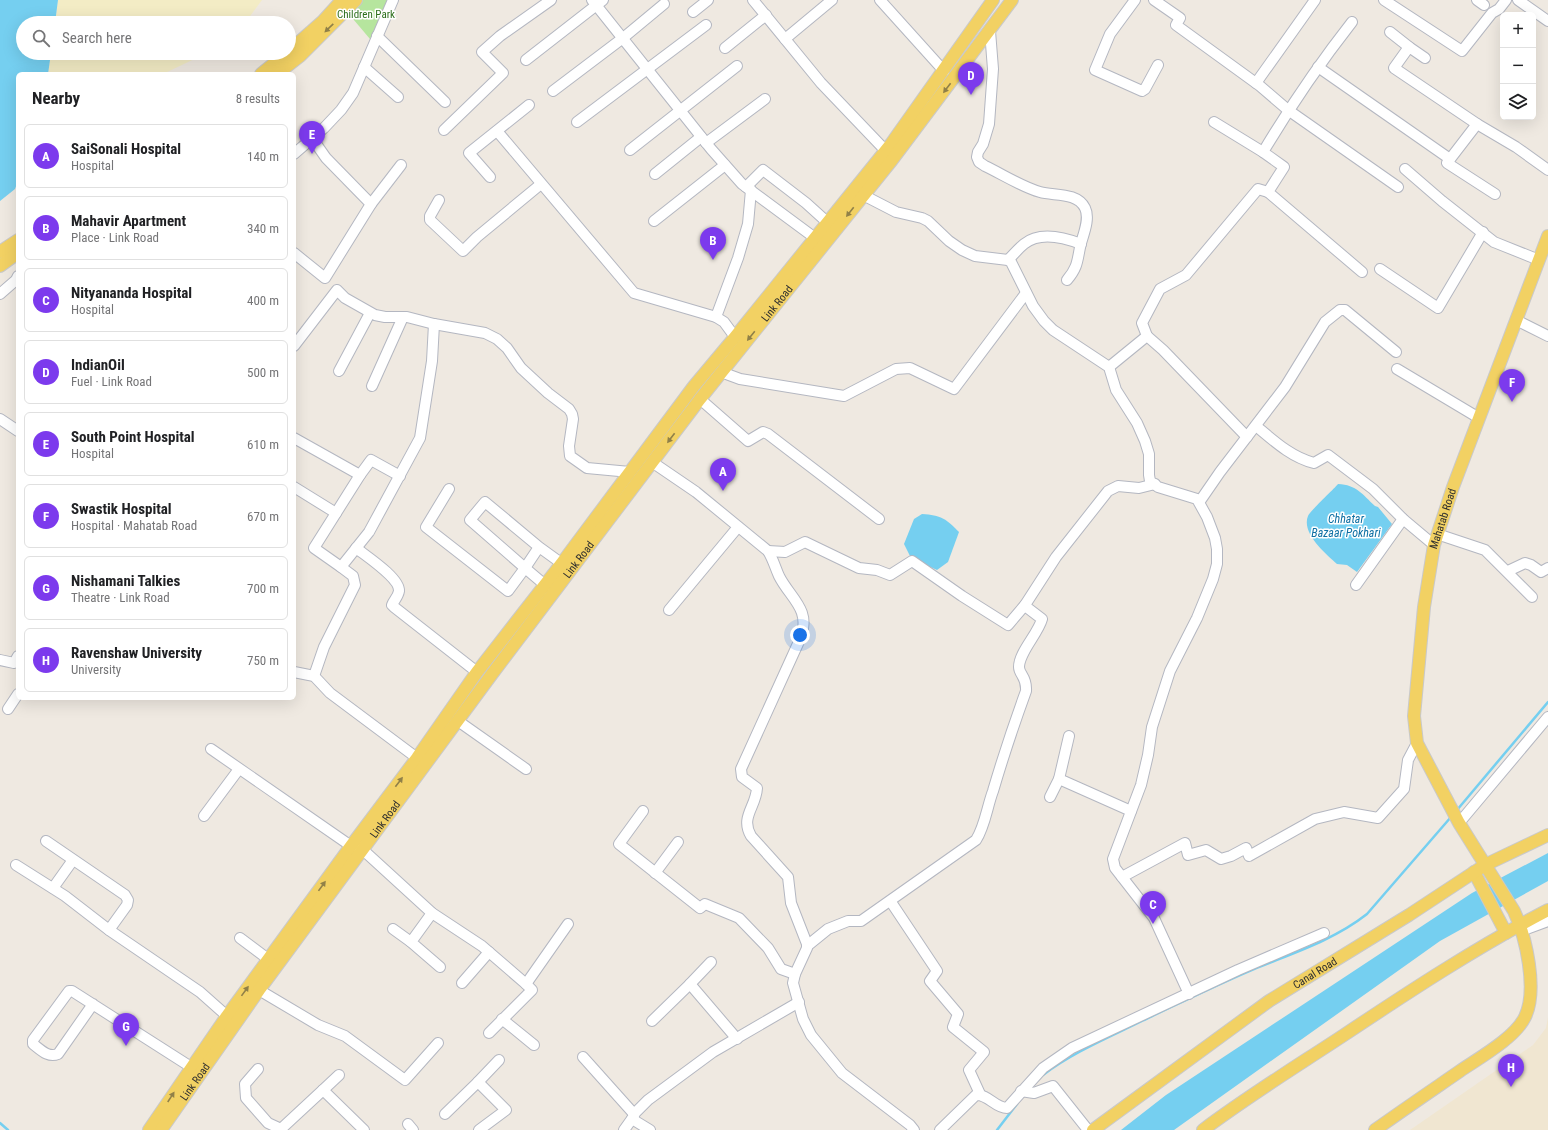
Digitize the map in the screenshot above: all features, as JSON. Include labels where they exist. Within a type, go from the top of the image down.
[{"type":"main road","points":[[296,45],[323,21],[342,0]]},
{"type":"main road","points":[[296,59],[356,0]]},
{"type":"main road","name":"Link Road","points":[[161,1130],[259,990],[417,758],[478,672],[545,585],[566,567],[652,462],[721,372],[734,345],[827,222],[885,150],[993,0]]},
{"type":"main road","name":"Link Road","points":[[149,1130],[268,958],[458,721],[566,567],[630,472],[694,386],[734,345],[892,160],[1012,0]]},
{"type":"main road","points":[[263,72],[278,60]]},
{"type":"main road","points":[[280,72],[295,60]]},
{"type":"main road","name":"Mahatab Road","points":[[1375,1130],[1518,1029],[1526,1016],[1530,997],[1530,972],[1522,931],[1514,911],[1456,817],[1417,743],[1414,716],[1424,607],[1435,540],[1453,486],[1548,238]]},
{"type":"main road","points":[[0,252],[16,241]]},
{"type":"main road","points":[[0,266],[16,254]]},
{"type":"main road","name":"Canal Road","points":[[1093,1130],[1269,1001],[1409,915],[1474,872],[1487,868],[1548,835]]},
{"type":"main road","points":[[1474,872],[1506,933]]},
{"type":"main road","points":[[1203,1130],[1396,1000],[1506,933],[1522,931],[1548,910]]},
{"type":"street","points":[[296,152],[341,110],[353,93],[393,0]]},
{"type":"street","points":[[444,130],[503,73],[482,52],[500,36],[551,0]]},
{"type":"street","points":[[693,12],[708,0]]},
{"type":"street","points":[[785,40],[832,0]]},
{"type":"street","points":[[880,0],[944,70]]},
{"type":"street","points":[[1135,0],[1110,34],[1095,70],[1142,91],[1145,89],[1158,65]]},
{"type":"street","points":[[1154,0],[1180,18],[1176,25],[1256,83],[1288,110],[1398,187]]},
{"type":"street","points":[[1256,83],[1315,0]]},
{"type":"street","points":[[1384,0],[1462,52],[1492,12],[1499,9],[1506,0]]},
{"type":"street","points":[[1518,0],[1548,21]]},
{"type":"street","points":[[526,60],[598,2],[647,70],[725,165],[748,189],[815,238]]},
{"type":"street","points":[[758,2],[785,40],[821,83],[885,150]]},
{"type":"street","points":[[552,91],[623,38],[664,4]]},
{"type":"street","points":[[725,48],[766,15]]},
{"type":"street","points":[[1263,152],[1288,110],[1352,22]]},
{"type":"street","points":[[577,122],[706,25]]},
{"type":"street","points":[[990,31],[993,69],[989,124],[977,157],[979,162],[985,166],[1032,190],[1041,193],[1070,196],[1080,201],[1085,208],[1087,220],[1079,258],[1074,272],[1067,280]]},
{"type":"street","points":[[1390,32],[1424,58]]},
{"type":"street","points":[[377,36],[445,102]]},
{"type":"street","points":[[1409,47],[1394,68],[1477,124],[1516,147],[1548,170]]},
{"type":"street","points":[[630,150],[738,66]]},
{"type":"street","points":[[364,67],[398,96]]},
{"type":"street","points":[[1318,67],[1450,159]]},
{"type":"street","points":[[655,174],[765,99]]},
{"type":"street","points":[[490,177],[469,152],[529,105]]},
{"type":"street","points":[[1214,122],[1263,152],[1284,167],[1268,192]]},
{"type":"street","points":[[1477,124],[1447,163],[1496,194]]},
{"type":"street","points":[[497,130],[541,184],[634,292],[716,317],[724,322],[734,345]]},
{"type":"street","points":[[312,138],[326,158],[371,204]]},
{"type":"street","points":[[325,278],[371,204],[401,165]]},
{"type":"street","points":[[654,222],[725,165]]},
{"type":"street","points":[[1405,169],[1442,201],[1494,242],[1539,260]]},
{"type":"street","points":[[716,317],[738,258],[748,224],[748,189],[764,170],[806,203],[827,222]]},
{"type":"street","points":[[439,200],[430,216],[430,220],[463,251],[477,237],[541,184]]},
{"type":"street","points":[[1247,437],[1163,350],[1147,336],[1142,323],[1160,289],[1186,276],[1258,189],[1268,192],[1362,272]]},
{"type":"street","points":[[863,195],[896,212],[922,218],[928,221],[949,241],[962,250],[975,256],[1008,260]]},
{"type":"street","points":[[1380,269],[1438,308],[1483,232]]},
{"type":"street","points":[[1008,260],[1024,244],[1034,238],[1055,237],[1068,239],[1081,244]]},
{"type":"street","points":[[296,255],[325,278],[345,298],[370,313],[385,317],[403,317],[485,333],[497,339],[507,348],[521,368],[548,393],[569,409],[573,419],[569,446],[570,456],[587,468],[630,472]]},
{"type":"street","points":[[1008,260],[1033,306],[1053,330],[1109,367],[1116,390],[1137,423],[1145,441],[1149,454],[1148,475],[1150,481],[1158,487],[1171,492],[1197,498],[1200,501],[1215,538],[1217,549],[1213,579],[1170,672],[1152,727],[1148,755],[1141,785],[1113,860],[1115,868],[1154,918],[1189,994]]},
{"type":"street","points":[[0,294],[16,280]]},
{"type":"street","points":[[296,343],[337,290]]},
{"type":"street","points":[[721,372],[740,379],[844,396],[896,369],[910,368],[954,389],[1026,293]]},
{"type":"street","points":[[1200,501],[1220,472],[1285,387],[1325,322],[1340,310],[1345,310],[1396,352]]},
{"type":"street","points":[[339,371],[370,313]]},
{"type":"street","points":[[372,386],[403,317]]},
{"type":"street","points":[[1516,320],[1548,336]]},
{"type":"street","points":[[341,567],[368,532],[420,438],[432,361],[434,324]]},
{"type":"street","points":[[1109,367],[1147,336]]},
{"type":"street","points":[[1398,368],[1479,418]]},
{"type":"street","points":[[700,399],[748,441],[763,432],[768,434],[879,519]]},
{"type":"street","points":[[0,419],[16,430]]},
{"type":"street","points":[[1256,426],[1285,450],[1301,459],[1314,463],[1328,455],[1373,489],[1403,519],[1435,540],[1485,550],[1508,571],[1532,597]]},
{"type":"street","points":[[296,439],[360,475]]},
{"type":"street","points":[[314,676],[324,647],[356,585],[353,576],[314,548],[371,460],[400,476]]},
{"type":"street","points":[[652,462],[696,492],[768,551],[780,576],[800,606],[803,615],[804,630],[741,773],[742,776],[757,788],[756,797],[747,818],[747,829],[751,836],[788,877],[791,902],[807,946]]},
{"type":"street","points":[[768,551],[785,552],[805,542],[859,568],[877,570],[890,575],[912,561],[962,596],[1008,625],[1025,605],[1075,531],[1108,491],[1118,486],[1139,488],[1154,484]]},
{"type":"street","points":[[296,488],[336,513]]},
{"type":"street","points":[[449,489],[426,528],[508,591],[539,547]]},
{"type":"street","points":[[545,585],[470,520],[485,502],[539,547],[566,567]]},
{"type":"street","points":[[1356,585],[1403,519]]},
{"type":"street","points":[[669,610],[738,526]]},
{"type":"street","points":[[356,548],[392,577],[397,584],[399,590],[398,596],[393,601],[392,605],[478,672]]},
{"type":"street","points":[[1508,571],[1526,563],[1541,572],[1548,568]]},
{"type":"street","points":[[914,1130],[910,1125],[842,1073],[811,1035],[803,1019],[793,983],[795,974],[807,946],[828,930],[848,921],[861,922],[976,840],[980,833],[1026,691],[1026,680],[1019,670],[1019,666],[1022,656],[1042,619],[1025,605]]},
{"type":"street","points":[[0,660],[16,662]]},
{"type":"street","points":[[296,672],[314,676],[330,693],[417,758]]},
{"type":"street","points":[[8,709],[16,697]]},
{"type":"street","points":[[1456,817],[1548,717]]},
{"type":"street","points":[[458,721],[526,769]]},
{"type":"street","points":[[1050,797],[1059,779],[1069,736]]},
{"type":"street","points":[[1122,877],[1185,843],[1188,855],[1206,850],[1221,859],[1232,856],[1246,848],[1249,856],[1315,819],[1344,812],[1378,818],[1404,789],[1408,760],[1417,743]]},
{"type":"street","points":[[210,749],[357,847],[432,913],[490,952],[532,990],[488,1033]]},
{"type":"street","points":[[204,816],[239,769]]},
{"type":"street","points":[[1059,779],[1131,811]]},
{"type":"street","points":[[643,811],[619,844],[700,908],[705,904],[739,918],[768,948],[781,969],[795,974]]},
{"type":"street","points":[[46,841],[125,895],[128,900],[127,905],[109,930]]},
{"type":"street","points":[[656,873],[678,842]]},
{"type":"street","points":[[53,888],[73,860]]},
{"type":"street","points":[[16,864],[53,888],[109,930],[200,992],[227,1016]]},
{"type":"street","points":[[890,902],[938,971],[930,981],[958,1014],[953,1028],[984,1052],[969,1070],[980,1094],[1002,1108],[1007,1108],[1043,1068],[1072,1048],[1238,970],[1324,933]]},
{"type":"street","points":[[411,942],[432,913]]},
{"type":"street","points":[[1522,931],[1548,921]]},
{"type":"street","points":[[526,984],[568,924]]},
{"type":"street","points":[[1522,931],[1548,928]]},
{"type":"street","points":[[393,929],[411,942],[440,967]]},
{"type":"street","points":[[240,938],[268,958]]},
{"type":"street","points":[[462,983],[490,952]]},
{"type":"street","points":[[652,1021],[711,962]]},
{"type":"street","points":[[690,984],[737,1038]]},
{"type":"street","points":[[259,990],[318,1025],[344,1036],[405,1080],[438,1043]]},
{"type":"street","points":[[93,1004],[58,1054],[53,1056],[33,1044],[33,1040],[69,991],[73,991],[93,1004],[191,1068]]},
{"type":"street","points":[[624,1130],[633,1116],[648,1100],[713,1052],[799,1002]]},
{"type":"street","points":[[502,1019],[534,1045]]},
{"type":"street","points":[[583,1057],[633,1116],[650,1130]]},
{"type":"street","points":[[445,1114],[499,1060]]},
{"type":"street","points":[[258,1069],[245,1084],[246,1098],[268,1123],[281,1129],[339,1075]]},
{"type":"street","points":[[478,1082],[506,1110],[479,1130]]},
{"type":"street","points":[[1021,1091],[1029,1093],[1038,1092],[1049,1087],[1055,1088],[1088,1130]]},
{"type":"street","points":[[324,1090],[364,1130]]},
{"type":"street","points":[[940,1130],[976,1094],[980,1094]]},
{"type":"shaded area","points":[[1548,1017],[1548,1130],[1410,1130],[1533,1045],[1546,1028]]},
{"type":"green space","name":"Children Park","points":[[361,0],[388,0],[370,39],[348,13]]},
{"type":"sand","points":[[58,0],[262,0],[250,16],[56,16]]},
{"type":"sand","points":[[50,60],[192,60],[167,72],[48,72]]},
{"type":"water","points":[[0,0],[58,0],[56,16],[16,16],[16,60],[50,60],[48,72],[16,72],[16,186],[15,189],[0,201]]},
{"type":"water","name":"Chhatar Bazaar Pokhari","points":[[1338,484],[1355,488],[1378,507],[1392,524],[1357,572],[1347,565],[1337,564],[1316,543],[1308,529],[1307,523],[1310,513]]},
{"type":"water","points":[[922,514],[934,515],[943,518],[959,532],[948,562],[937,570],[911,558],[904,544],[914,519]]},
{"type":"water","points":[[1548,853],[1548,881],[1440,941],[1174,1130],[1121,1130],[1166,1095],[1472,893]]},
{"type":"waterway","points":[[1457,810],[1548,702]]},
{"type":"waterway","points":[[1043,1075],[1079,1052],[1105,1039],[1226,981],[1327,939],[1354,923],[1367,914],[1451,817]]},
{"type":"waterway","points":[[997,1130],[1017,1104]]},
{"type":"waterway","points":[[0,1123],[8,1130]]},
{"type":"place","name":"IndianOil","points":[[971,95]]},
{"type":"place","name":"South Point Hospital","points":[[312,154]]},
{"type":"place","name":"Mahavir Apartment","points":[[713,260]]},
{"type":"place","name":"Swastik Hospital","points":[[1512,402]]},
{"type":"place","name":"SaiSonali Hospital","points":[[723,491]]},
{"type":"place","name":"Nityananda Hospital","points":[[1153,924]]},
{"type":"place","name":"Nishamani Talkies","points":[[126,1046]]},
{"type":"place","name":"Ravenshaw University","points":[[1511,1087]]}]
